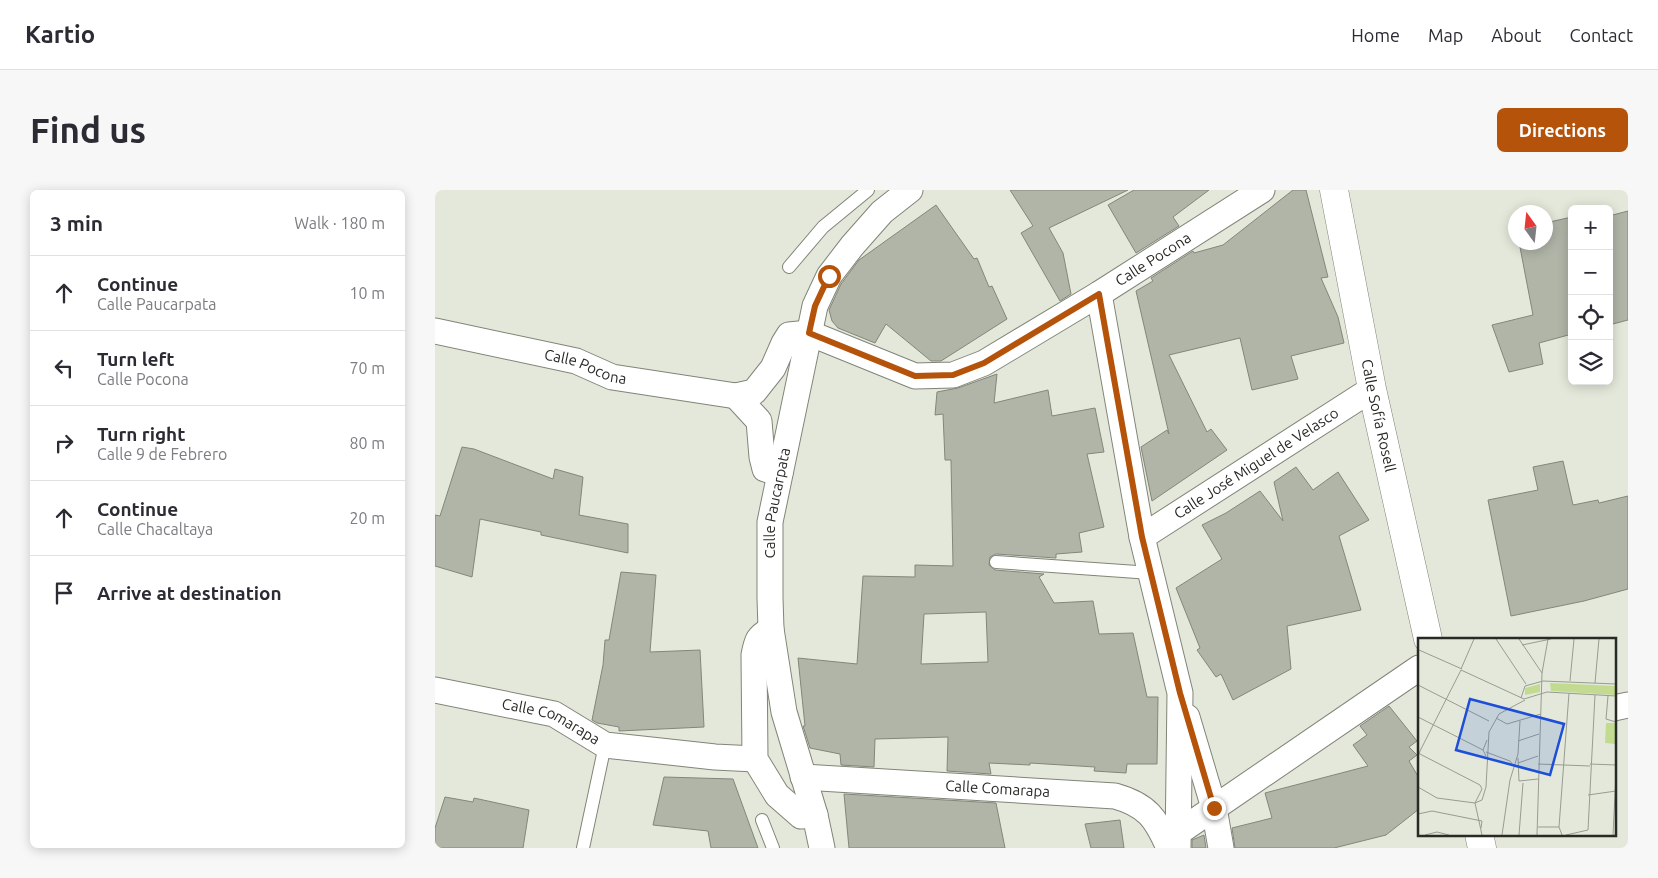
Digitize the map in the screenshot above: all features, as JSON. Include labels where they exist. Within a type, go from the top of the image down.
[{"type":"street","name":"Calle Paucarpata","points":[[822,848],[815,815],[784,712],[771,628],[770,522],[815,306],[829,276],[882,212],[910,190]]},
{"type":"street","name":"Calle Pocona","points":[[809,333],[915,376],[953,375],[984,363],[1099,294],[1262,190]]},
{"type":"street","name":"Calle Sofía Rosell","points":[[1333,190],[1372,389],[1428,638]]},
{"type":"street","points":[[1099,294],[1142,537],[1180,693],[1214,808],[1221,848]]},
{"type":"street","name":"Calle Pocona","points":[[435,331],[576,361],[612,377],[736,396]]},
{"type":"street","points":[[736,396],[754,392],[773,368],[789,335],[809,333]]},
{"type":"street","name":"Calle José Miguel de Velasco","points":[[1142,537],[1372,389]]},
{"type":"street","points":[[736,396],[759,421],[765,469],[780,473]]},
{"type":"street","points":[[771,628],[759,636],[754,655],[755,759],[777,795],[801,816],[815,815]]},
{"type":"street","points":[[1175,843],[1214,808],[1418,669]]},
{"type":"street","name":"Calle Comarapa","points":[[435,690],[554,714],[605,745],[715,757],[755,759]]},
{"type":"street","points":[[1175,843],[1180,693]]},
{"type":"street","points":[[1615,708],[1628,705]]},
{"type":"street","name":"Calle Comarapa","points":[[803,777],[1115,796],[1131,801],[1152,816],[1175,843]]},
{"type":"lane","points":[[789,267],[823,227],[868,190]]},
{"type":"lane","points":[[996,562],[1151,573]]},
{"type":"lane","points":[[583,848],[605,745]]},
{"type":"lane","points":[[762,820],[773,848]]},
{"type":"building","points":[[1010,190],[1128,190],[1049,228],[1063,253],[1071,294],[1060,301],[1021,233],[1033,226]]},
{"type":"building","points":[[1134,190],[1209,190],[1173,217],[1179,226],[1136,253],[1108,205]]},
{"type":"building","points":[[1293,190],[1306,190],[1328,277],[1321,278],[1338,317],[1344,343],[1291,356],[1298,379],[1252,390],[1240,338],[1169,355],[1207,432],[1211,429],[1227,450],[1152,501],[1141,447],[1167,430],[1169,434],[1136,291],[1153,281],[1151,278],[1193,251],[1194,253],[1223,245]]},
{"type":"building","points":[[936,205],[974,259],[977,258],[989,287],[992,286],[1007,319],[941,361],[931,361],[886,324],[875,343],[838,328],[832,321],[829,310],[841,284],[859,260]]},
{"type":"building","points":[[1628,211],[1628,320],[1613,324],[1613,250],[1613,215]]},
{"type":"building","points":[[1568,218],[1568,335],[1539,343],[1543,364],[1509,372],[1492,325],[1533,315],[1521,250],[1553,250],[1553,221]]},
{"type":"building","points":[[997,374],[994,403],[1048,390],[1052,416],[1095,408],[1104,452],[1087,454],[1104,527],[1079,533],[1082,552],[1056,554],[1056,558],[996,554],[990,557],[989,565],[995,570],[1044,574],[1039,577],[1054,603],[1093,601],[1099,634],[1133,633],[1147,697],[1158,697],[1157,764],[1127,764],[1126,773],[1094,771],[1095,767],[1030,763],[1030,765],[989,763],[991,774],[947,771],[948,737],[875,739],[874,767],[841,765],[840,754],[810,748],[803,726],[805,726],[798,658],[857,664],[863,576],[915,577],[915,565],[953,566],[951,460],[945,460],[943,414],[935,415],[937,392],[958,388]],"holes":[[[986,612],[988,662],[921,664],[924,614]]]},
{"type":"building","points":[[462,447],[474,449],[553,479],[555,469],[583,477],[579,515],[628,524],[628,553],[541,535],[541,532],[480,519],[472,577],[435,566],[435,515],[440,516]]},
{"type":"building","points":[[1563,461],[1573,505],[1598,500],[1599,503],[1628,496],[1628,589],[1584,601],[1511,616],[1488,500],[1538,490],[1533,467]]},
{"type":"building","points":[[1296,467],[1313,490],[1338,472],[1369,520],[1339,536],[1361,610],[1287,626],[1291,669],[1233,700],[1221,674],[1216,677],[1197,650],[1200,648],[1176,588],[1222,559],[1202,525],[1226,513],[1260,491],[1283,521],[1274,482]]},
{"type":"building","points":[[621,572],[656,575],[650,652],[700,650],[704,727],[619,731],[619,727],[597,723],[592,720],[603,665],[605,640],[609,640]]},
{"type":"building","points":[[1389,706],[1417,741],[1409,747],[1417,755],[1409,761],[1418,776],[1418,810],[1386,835],[1334,848],[1235,848],[1232,828],[1272,818],[1265,793],[1368,766],[1353,745],[1367,735],[1360,726]]},
{"type":"building","points":[[664,777],[733,779],[758,848],[711,848],[708,831],[653,825]]},
{"type":"building","points":[[844,794],[996,803],[1005,848],[849,848]]},
{"type":"building","points":[[445,797],[473,802],[474,798],[529,810],[523,848],[435,848],[435,828]]},
{"type":"building","points":[[1120,820],[1124,848],[1091,848],[1085,824]]},
{"type":"building","points":[[1204,835],[1206,848],[1192,848],[1192,840]]},
{"type":"route","points":[[829,276],[815,306],[809,333],[915,376],[953,375],[984,363],[1099,294],[1142,537],[1180,693],[1214,808]]}]
